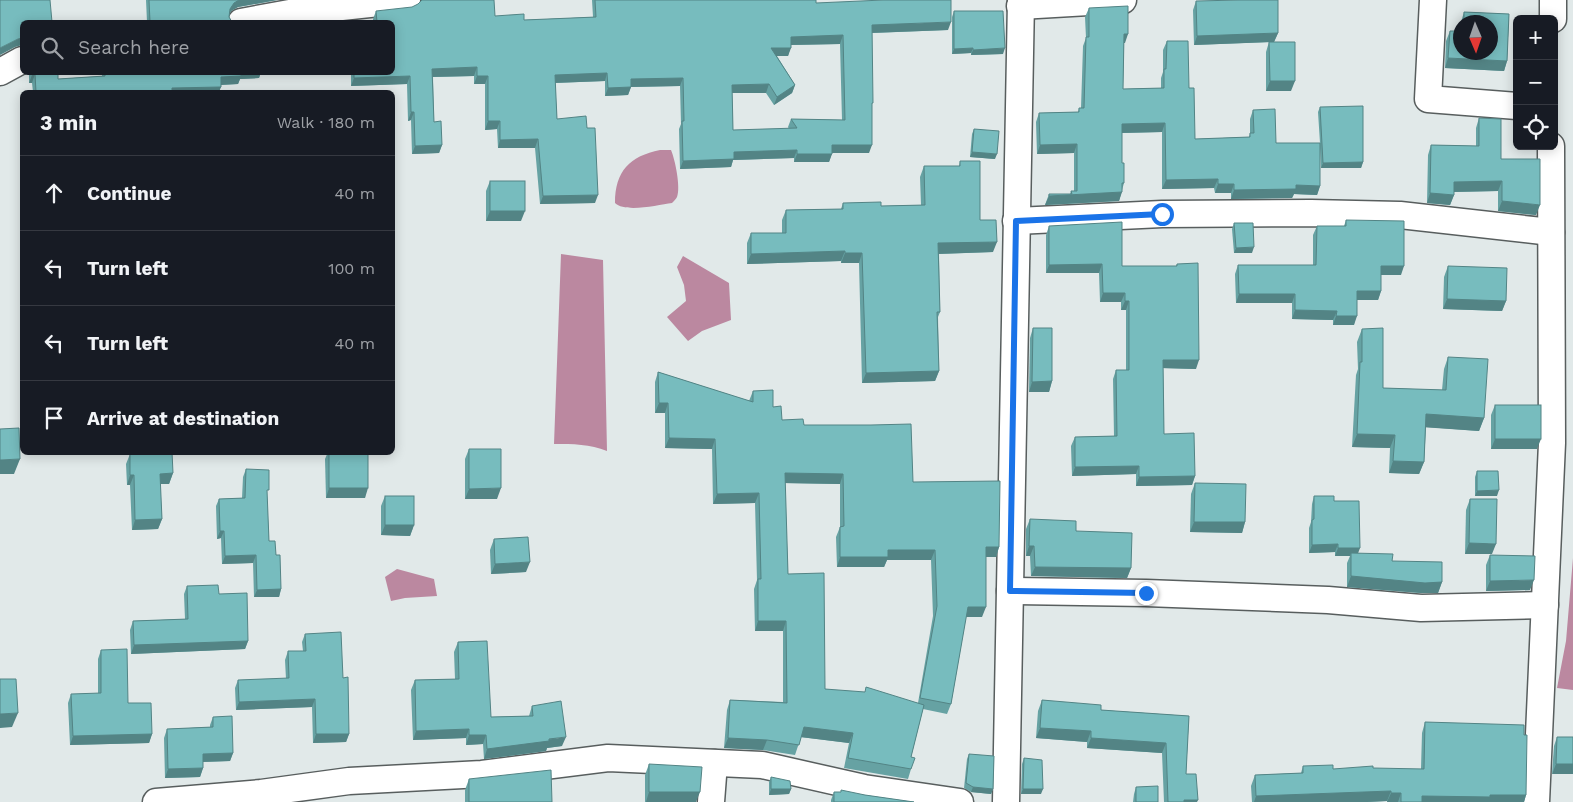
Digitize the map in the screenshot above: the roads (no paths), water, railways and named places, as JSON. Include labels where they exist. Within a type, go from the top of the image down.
[{"type":"street","points":[[252,20],[295,12],[407,0]]},
{"type":"street","points":[[1006,802],[1020,3],[1123,0]]},
{"type":"street","points":[[1427,0],[1428,99],[1513,106]]},
{"type":"street","points":[[1553,0],[1553,15]]},
{"type":"street","points":[[0,72],[20,61]]},
{"type":"street","points":[[1536,802],[1552,444],[1551,150]]},
{"type":"street","points":[[1016,221],[1162,214],[1331,213],[1400,215],[1551,232]]},
{"type":"street","points":[[1010,591],[1156,593],[1328,600],[1421,608],[1545,605]]},
{"type":"street","points":[[156,802],[261,793],[319,793],[349,781],[482,774],[608,758],[762,765],[864,788],[960,802]]},
{"type":"street","points":[[711,802],[714,763]]}]
